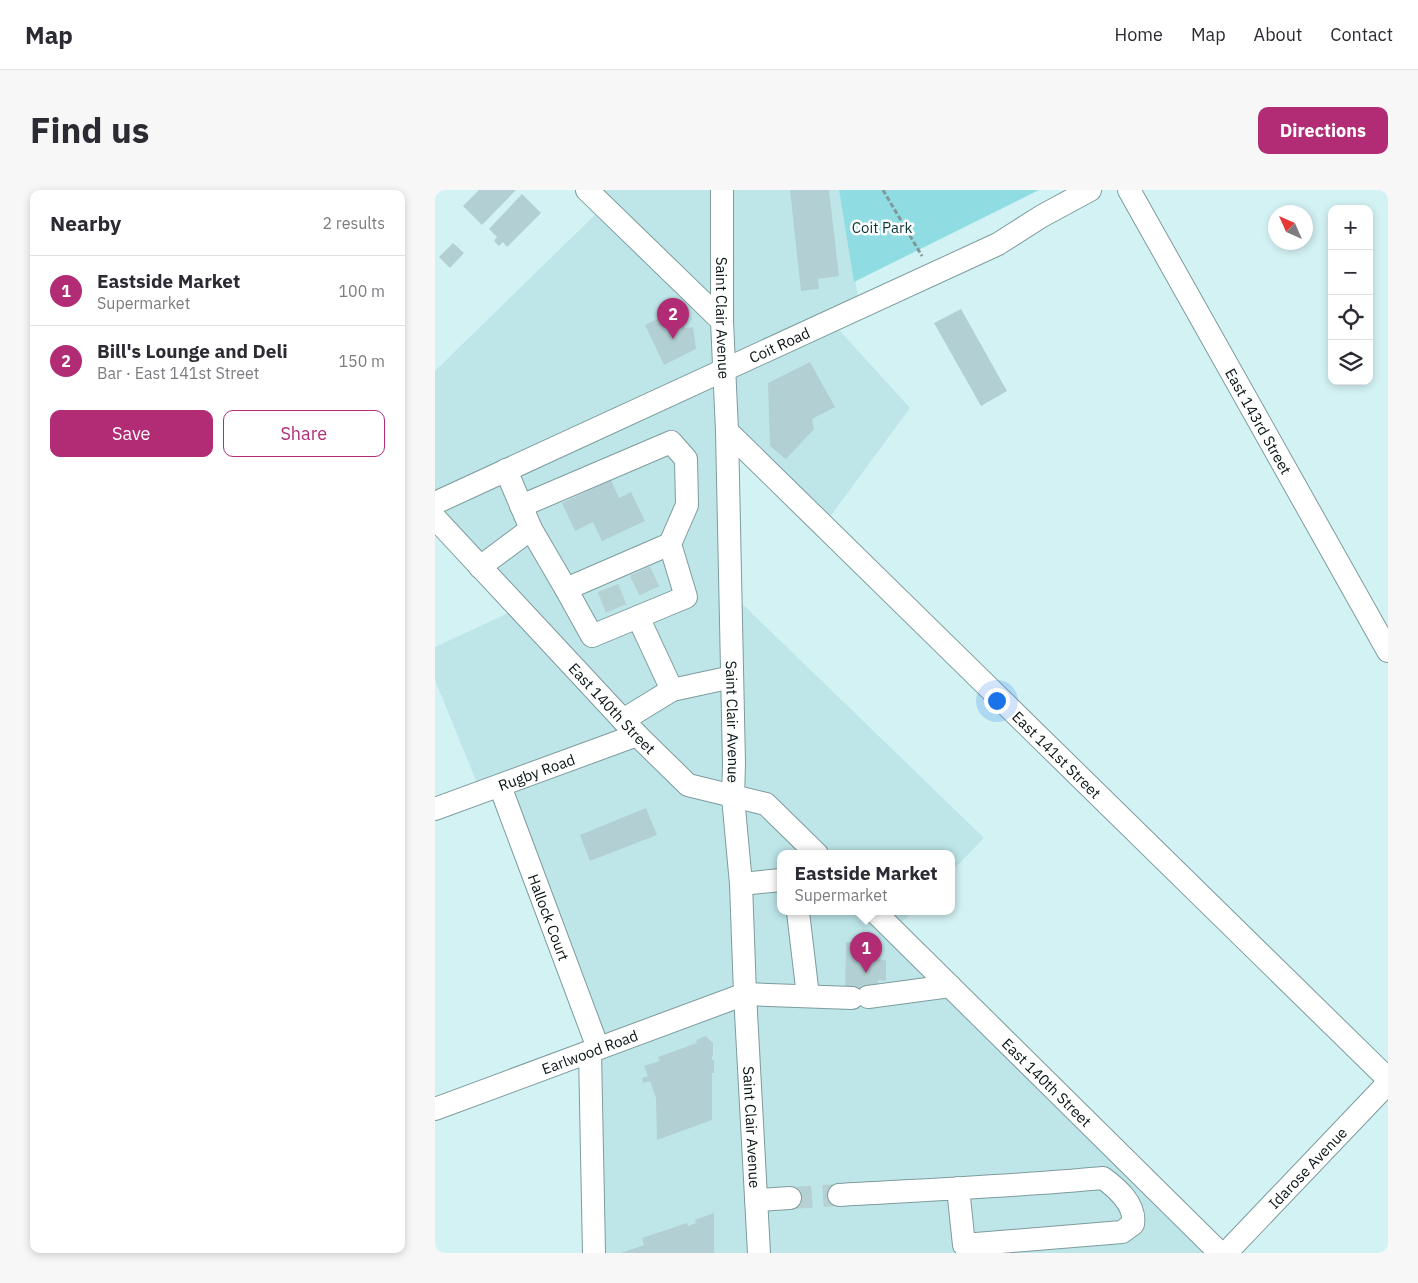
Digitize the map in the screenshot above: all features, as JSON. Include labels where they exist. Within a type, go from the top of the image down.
[{"type":"street","points":[[587,190],[722,321]]},
{"type":"street","name":"Saint Clair Avenue","points":[[722,190],[722,321],[727,431],[734,764],[733,797],[741,884],[759,1253]]},
{"type":"street","name":"Coit Road","points":[[435,503],[998,244],[1042,216],[1090,190]]},
{"type":"street","name":"East 143rd Street","points":[[1129,190],[1388,651]]},
{"type":"street","name":"East 141st Street","points":[[727,431],[1388,1079]]},
{"type":"street","points":[[521,506],[671,442],[686,459],[687,505],[670,544],[638,565],[605,581],[566,589]]},
{"type":"street","points":[[507,470],[531,529],[592,636],[638,612],[686,597],[670,544]]},
{"type":"street","name":"East 140th Street","points":[[435,518],[630,727],[688,785],[766,804],[813,850]]},
{"type":"street","points":[[481,567],[531,529]]},
{"type":"street","points":[[638,612],[672,690]]},
{"type":"street","name":"Rugby Road","points":[[435,810],[500,786],[630,727],[672,690],[732,677]]},
{"type":"street","name":"Hallock Court","points":[[500,786],[594,1050],[594,1253]]},
{"type":"street","points":[[741,884],[777,880]]},
{"type":"street","points":[[798,915],[808,996]]},
{"type":"street","name":"East 140th Street","points":[[878,915],[1220,1253]]},
{"type":"street","points":[[745,994],[860,997],[950,986]]},
{"type":"street","name":"Earlwood Road","points":[[435,1109],[745,994]]},
{"type":"street","name":"Idarose Avenue","points":[[1226,1253],[1388,1083]]},
{"type":"street","points":[[839,1194],[958,1188],[1026,1185],[1103,1178],[1121,1192],[1135,1216],[1133,1224],[1122,1232],[964,1245],[958,1188]]},
{"type":"street","points":[[1130,1209],[1153,1188]]},
{"type":"street","points":[[756,1200],[790,1198]]},
{"type":"path","points":[[883,190],[922,257]]},
{"type":"shaded area","points":[[587,190],[839,190],[860,308],[831,321],[910,408],[824,525],[728,432],[731,593],[984,838],[955,868],[955,850],[777,850],[777,915],[909,915],[894,930],[1220,1253],[594,1253],[590,1052],[500,786],[481,793],[435,680],[435,647],[519,608],[435,519],[435,371],[603,207]]},
{"type":"green space","name":"Coit Park","points":[[839,190],[1039,190],[854,282]]},
{"type":"building","points":[[479,190],[516,190],[482,225],[463,206]]},
{"type":"building","points":[[790,190],[829,190],[839,276],[818,279],[819,289],[801,291]]},
{"type":"building","points":[[522,194],[541,213],[507,247],[503,242],[499,246],[494,241],[497,237],[489,229]]},
{"type":"building","points":[[453,243],[464,253],[450,268],[439,257]]},
{"type":"building","points":[[961,309],[1007,391],[981,406],[934,323]]},
{"type":"building","points":[[673,311],[685,328],[693,327],[696,349],[664,365],[645,325]]},
{"type":"building","points":[[810,362],[835,407],[812,419],[814,429],[786,459],[770,446],[768,383]]},
{"type":"building","points":[[611,480],[619,498],[631,492],[645,521],[602,541],[593,522],[575,531],[562,503]]},
{"type":"building","points":[[646,808],[657,835],[590,861],[580,835]]},
{"type":"building","points":[[846,942],[877,943],[876,959],[886,960],[886,981],[878,980],[878,989],[845,993]]},
{"type":"building","points":[[706,1036],[713,1043],[712,1120],[657,1140],[656,1098],[650,1081],[643,1083],[642,1078],[648,1076],[644,1066],[660,1061],[658,1057],[697,1043],[696,1040]]},
{"type":"building","points":[[714,1213],[714,1253],[621,1253],[644,1245],[642,1238],[687,1223],[688,1226],[696,1223],[695,1220]]},
{"type":"tunnel","points":[[640,571],[652,597]]},
{"type":"tunnel","points":[[608,588],[618,613]]},
{"type":"tunnel","points":[[790,1198],[839,1195]]},
{"type":"place","name":"Bill's Lounge and Deli","points":[[673,339]]},
{"type":"place","name":"Eastside Market","points":[[866,973]]}]
